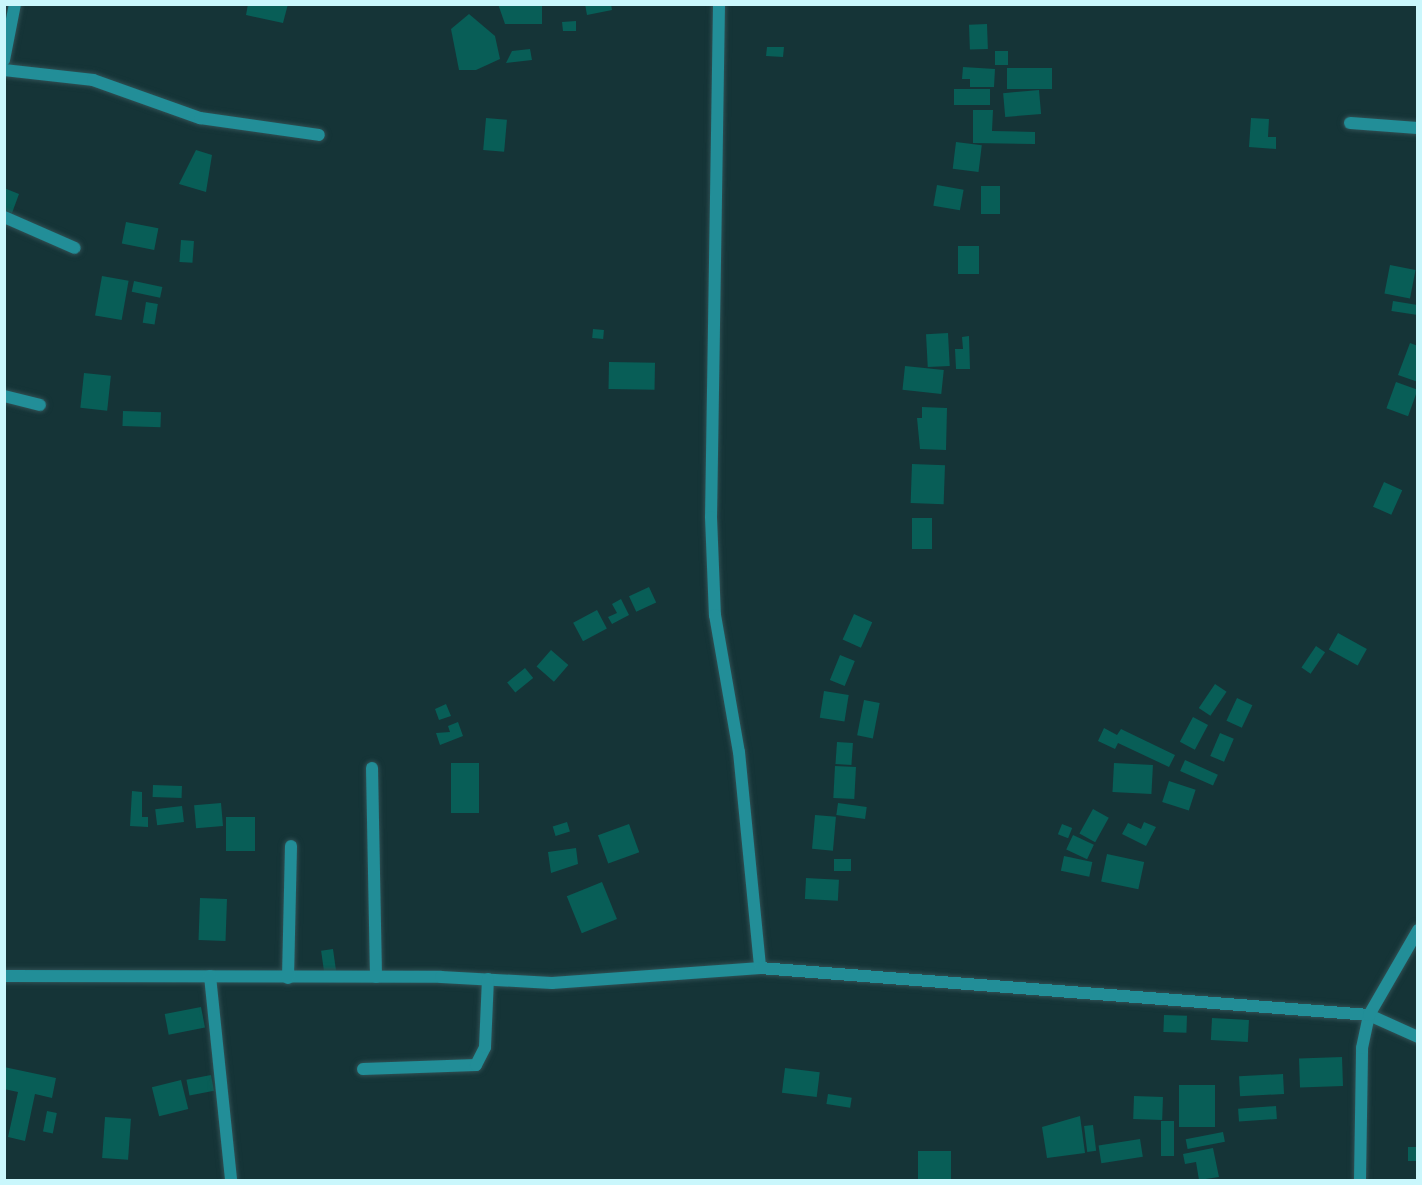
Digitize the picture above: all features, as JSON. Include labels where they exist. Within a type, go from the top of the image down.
[{"type":"street","points":[[4,60],[15,4]]},
{"type":"street","points":[[719,4],[711,517],[715,615],[739,752],[760,968]]},
{"type":"street","points":[[4,70],[93,80],[200,118],[319,135]]},
{"type":"street","points":[[1350,123],[1418,128]]},
{"type":"street","points":[[4,217],[75,248]]},
{"type":"street","points":[[4,396],[40,405]]},
{"type":"street","points":[[372,768],[376,977]]},
{"type":"street","points":[[288,978],[291,846]]},
{"type":"street","points":[[1360,1180],[1362,1048],[1369,1015],[1418,930]]},
{"type":"street","points":[[4,976],[376,977],[552,983],[760,968],[1369,1015],[1418,1037]]},
{"type":"street","points":[[210,976],[231,1180]]},
{"type":"street","points":[[363,1069],[476,1065],[485,1047],[488,980]]},
{"type":"building","points":[[248,4],[288,4],[283,23],[246,15]]},
{"type":"building","points":[[498,4],[542,4],[542,24],[505,24]]},
{"type":"building","points":[[585,4],[611,4],[612,10],[587,15]]},
{"type":"building","points":[[469,14],[495,36],[500,59],[476,70],[459,70],[451,29]]},
{"type":"building","points":[[576,21],[576,31],[563,31],[562,22]]},
{"type":"building","points":[[987,24],[988,49],[970,50],[969,25]]},
{"type":"building","points":[[767,47],[784,47],[783,57],[766,56]]},
{"type":"building","points":[[530,49],[532,60],[506,63],[512,51]]},
{"type":"building","points":[[995,51],[1008,51],[1008,65],[995,65]]},
{"type":"building","points":[[963,67],[995,69],[994,87],[970,87],[970,79],[962,79]]},
{"type":"building","points":[[1007,68],[1052,68],[1052,89],[1007,89]]},
{"type":"building","points":[[954,89],[990,89],[990,105],[954,105]]},
{"type":"building","points":[[1039,90],[1041,114],[1005,117],[1003,93]]},
{"type":"building","points":[[973,110],[993,110],[992,131],[1035,132],[1035,144],[973,143]]},
{"type":"building","points":[[486,118],[507,120],[504,152],[483,150]]},
{"type":"building","points":[[1251,118],[1269,119],[1268,137],[1276,137],[1276,149],[1249,147]]},
{"type":"building","points":[[956,142],[982,145],[979,172],[953,169]]},
{"type":"building","points":[[196,150],[212,155],[206,192],[179,184]]},
{"type":"building","points":[[937,185],[964,190],[960,210],[933,206]]},
{"type":"building","points":[[981,186],[1000,186],[1000,214],[981,214]]},
{"type":"building","points":[[4,188],[19,194],[12,213],[4,210]]},
{"type":"building","points":[[126,222],[158,228],[154,250],[122,244]]},
{"type":"building","points":[[181,240],[194,241],[192,263],[179,262]]},
{"type":"building","points":[[958,246],[979,246],[979,274],[958,274]]},
{"type":"building","points":[[1390,265],[1416,270],[1410,298],[1384,293]]},
{"type":"building","points":[[102,276],[129,281],[122,320],[95,315]]},
{"type":"building","points":[[134,281],[162,287],[160,298],[132,292]]},
{"type":"building","points":[[1393,301],[1418,305],[1416,315],[1391,311]]},
{"type":"building","points":[[146,302],[158,304],[155,325],[143,323]]},
{"type":"building","points":[[593,329],[604,330],[603,339],[592,338]]},
{"type":"building","points":[[948,333],[950,366],[928,367],[926,334]]},
{"type":"building","points":[[969,336],[970,369],[956,369],[955,349],[963,349],[962,337]]},
{"type":"building","points":[[1410,343],[1418,346],[1418,382],[1398,375]]},
{"type":"building","points":[[609,362],[655,363],[655,390],[609,389]]},
{"type":"building","points":[[905,366],[944,370],[941,394],[902,390]]},
{"type":"building","points":[[84,373],[111,376],[107,411],[80,408]]},
{"type":"building","points":[[1396,382],[1418,390],[1408,416],[1386,408]]},
{"type":"building","points":[[922,407],[947,408],[946,450],[920,449],[917,418],[922,418]]},
{"type":"building","points":[[123,411],[161,412],[160,427],[122,426]]},
{"type":"building","points":[[912,464],[945,465],[944,504],[911,503]]},
{"type":"building","points":[[1384,482],[1402,490],[1391,515],[1373,507]]},
{"type":"building","points":[[912,518],[932,518],[932,549],[912,549]]},
{"type":"building","points":[[649,587],[656,602],[636,612],[629,596]]},
{"type":"building","points":[[621,599],[629,615],[612,624],[608,617],[617,613],[612,604]]},
{"type":"building","points":[[597,610],[607,629],[583,641],[573,623]]},
{"type":"building","points":[[854,614],[872,622],[861,648],[843,640]]},
{"type":"building","points":[[1338,633],[1367,649],[1358,666],[1329,650]]},
{"type":"building","points":[[1316,646],[1325,652],[1311,674],[1301,668]]},
{"type":"building","points":[[551,650],[568,665],[554,682],[537,667]]},
{"type":"building","points":[[840,655],[855,661],[845,686],[830,680]]},
{"type":"building","points":[[525,668],[533,678],[515,693],[507,682]]},
{"type":"building","points":[[1215,684],[1227,692],[1210,716],[1199,708]]},
{"type":"building","points":[[824,691],[849,695],[844,722],[820,718]]},
{"type":"building","points":[[1237,698],[1252,705],[1242,728],[1226,721]]},
{"type":"building","points":[[864,700],[880,703],[873,738],[857,735]]},
{"type":"building","points":[[446,704],[451,716],[439,720],[435,709]]},
{"type":"building","points":[[1193,717],[1208,725],[1195,750],[1180,742]]},
{"type":"building","points":[[458,722],[463,736],[440,745],[436,733],[450,732],[448,726]]},
{"type":"building","points":[[1104,728],[1117,735],[1121,729],[1175,755],[1169,767],[1118,743],[1115,749],[1098,741]]},
{"type":"building","points":[[1220,733],[1234,739],[1224,762],[1210,756]]},
{"type":"building","points":[[837,742],[853,743],[851,765],[835,764]]},
{"type":"building","points":[[1185,760],[1218,775],[1213,786],[1180,771]]},
{"type":"building","points":[[451,763],[479,763],[479,813],[451,813]]},
{"type":"building","points":[[1114,763],[1153,765],[1151,794],[1112,792]]},
{"type":"building","points":[[835,766],[856,767],[854,799],[833,798]]},
{"type":"building","points":[[1169,781],[1196,790],[1189,811],[1162,802]]},
{"type":"building","points":[[153,785],[182,786],[182,798],[153,797]]},
{"type":"building","points":[[132,791],[142,792],[142,817],[148,817],[148,827],[130,826]]},
{"type":"building","points":[[221,803],[223,826],[196,828],[194,805]]},
{"type":"building","points":[[838,803],[867,807],[865,819],[836,815]]},
{"type":"building","points":[[182,806],[184,822],[157,825],[155,809]]},
{"type":"building","points":[[1093,809],[1109,818],[1095,842],[1079,833]]},
{"type":"building","points":[[815,815],[836,817],[833,851],[812,849]]},
{"type":"building","points":[[226,817],[255,817],[255,851],[226,851]]},
{"type":"building","points":[[567,822],[570,832],[556,836],[553,826]]},
{"type":"building","points":[[1144,822],[1156,827],[1146,846],[1122,834],[1128,823],[1141,829]]},
{"type":"building","points":[[629,824],[639,852],[608,863],[598,835]]},
{"type":"building","points":[[1062,824],[1072,828],[1068,838],[1058,834]]},
{"type":"building","points":[[1073,835],[1094,845],[1087,859],[1066,850]]},
{"type":"building","points":[[576,848],[578,864],[551,873],[548,852]]},
{"type":"building","points":[[1107,854],[1144,862],[1138,889],[1101,881]]},
{"type":"building","points":[[1064,856],[1092,862],[1089,877],[1061,871]]},
{"type":"building","points":[[834,859],[851,859],[851,871],[834,871]]},
{"type":"building","points":[[806,878],[839,880],[838,901],[805,899]]},
{"type":"building","points":[[602,882],[617,919],[582,933],[567,896]]},
{"type":"building","points":[[200,898],[227,899],[226,941],[199,940]]},
{"type":"building","points":[[333,949],[336,971],[324,972],[321,951]]},
{"type":"building","points":[[201,1007],[205,1028],[169,1035],[165,1014]]},
{"type":"building","points":[[1164,1015],[1187,1016],[1186,1033],[1163,1032]]},
{"type":"building","points":[[1212,1018],[1249,1020],[1248,1042],[1211,1040]]},
{"type":"building","points":[[1342,1057],[1343,1086],[1300,1087],[1299,1059]]},
{"type":"building","points":[[4,1067],[56,1078],[52,1098],[35,1094],[25,1141],[8,1137],[18,1092],[4,1089]]},
{"type":"building","points":[[785,1068],[820,1072],[817,1097],[782,1093]]},
{"type":"building","points":[[1283,1074],[1284,1094],[1240,1096],[1239,1076]]},
{"type":"building","points":[[211,1075],[214,1091],[190,1095],[186,1080]]},
{"type":"building","points":[[181,1080],[188,1109],[159,1116],[152,1087]]},
{"type":"building","points":[[1179,1085],[1215,1085],[1215,1127],[1179,1127]]},
{"type":"building","points":[[828,1094],[852,1098],[850,1108],[826,1104]]},
{"type":"building","points":[[1134,1096],[1163,1097],[1162,1120],[1133,1119]]},
{"type":"building","points":[[1276,1106],[1277,1119],[1239,1122],[1238,1109]]},
{"type":"building","points":[[47,1111],[57,1113],[53,1134],[43,1132]]},
{"type":"building","points":[[1080,1116],[1085,1153],[1047,1158],[1042,1127]]},
{"type":"building","points":[[105,1117],[131,1119],[128,1160],[102,1158]]},
{"type":"building","points":[[1161,1121],[1174,1121],[1174,1156],[1161,1156]]},
{"type":"building","points":[[1093,1125],[1096,1151],[1087,1152],[1084,1126]]},
{"type":"building","points":[[1223,1132],[1225,1142],[1188,1149],[1186,1139]]},
{"type":"building","points":[[1140,1139],[1143,1157],[1101,1163],[1099,1146]]},
{"type":"building","points":[[1408,1147],[1418,1147],[1418,1161],[1408,1161]]},
{"type":"building","points":[[1213,1148],[1219,1177],[1199,1180],[1196,1162],[1185,1164],[1183,1154]]},
{"type":"building","points":[[918,1151],[951,1151],[951,1180],[918,1180]]}]
